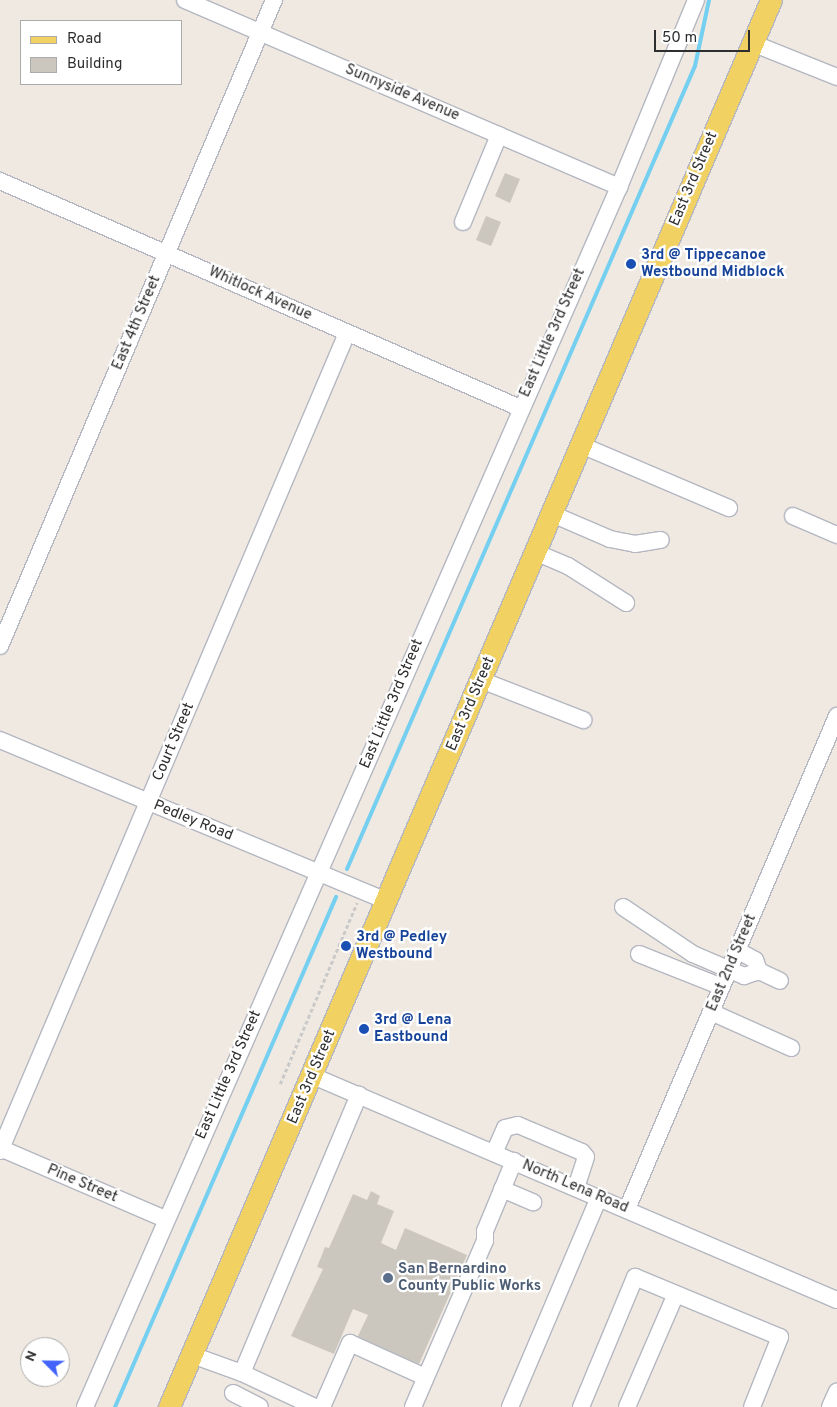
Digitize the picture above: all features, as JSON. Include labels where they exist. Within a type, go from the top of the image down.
[{"type":"main road","name":"East 3rd Street","points":[[169,1407],[313,1076],[771,0]]},
{"type":"street","name":"Sunnyside Avenue","points":[[185,0],[619,187]]},
{"type":"street","name":"East 4th Street","points":[[0,646],[274,0]]},
{"type":"street","name":"East Little 3rd Street","points":[[85,1407],[165,1219],[320,873],[520,408],[619,187],[696,0]]},
{"type":"street","points":[[755,37],[837,68]]},
{"type":"street","points":[[755,37],[837,77]]},
{"type":"street","points":[[463,222],[499,135]]},
{"type":"street","name":"Whitlock Avenue","points":[[0,181],[520,408]]},
{"type":"street","name":"Court Street","points":[[0,1150],[347,333]]},
{"type":"street","points":[[581,445],[729,508]]},
{"type":"street","points":[[552,514],[610,540],[635,544],[661,540]]},
{"type":"street","points":[[793,516],[837,535]]},
{"type":"street","points":[[535,552],[568,566],[626,603]]},
{"type":"street","points":[[481,680],[583,720]]},
{"type":"street","name":"East 2nd Street","points":[[627,1209],[837,716]]},
{"type":"street","name":"Pedley Road","points":[[0,740],[387,900]]},
{"type":"street","points":[[623,907],[693,954],[744,976],[759,971],[780,981]]},
{"type":"street","points":[[737,950],[755,960],[759,971]]},
{"type":"street","points":[[640,954],[722,987]]},
{"type":"street","points":[[711,1012],[791,1048]]},
{"type":"street","name":"North Lena Road","points":[[313,1076],[837,1300]]},
{"type":"street","points":[[242,1373],[359,1095]]},
{"type":"street","points":[[494,1152],[505,1128],[518,1125],[582,1152],[586,1157],[576,1187]]},
{"type":"street","name":"Pine Street","points":[[0,1150],[165,1219]]},
{"type":"street","points":[[413,1407],[485,1241],[485,1231],[514,1161]]},
{"type":"street","points":[[502,1189],[533,1202]]},
{"type":"street","points":[[510,1407],[599,1197]]},
{"type":"street","points":[[581,1407],[635,1277],[780,1337],[752,1407]]},
{"type":"street","points":[[628,1407],[676,1294]]},
{"type":"street","points":[[322,1407],[350,1343],[425,1377]]},
{"type":"street","points":[[192,1355],[242,1373],[296,1403],[315,1407]]},
{"type":"street","points":[[830,1407],[837,1390]]},
{"type":"street","points":[[233,1393],[260,1407]]},
{"type":"path","points":[[280,1084],[362,890]]},
{"type":"building","points":[[505,173],[520,179],[510,203],[495,196]]},
{"type":"building","points":[[486,216],[501,222],[491,246],[476,240]]},
{"type":"building","name":"San Bernardino County Public Works","points":[[371,1191],[380,1196],[377,1204],[394,1211],[381,1243],[396,1250],[405,1228],[467,1255],[419,1364],[357,1338],[368,1315],[353,1309],[334,1354],[291,1336],[323,1269],[317,1267],[325,1247],[329,1248],[353,1194],[367,1200]]},
{"type":"waterway","points":[[347,869],[695,66],[709,0]]},
{"type":"waterway","points":[[115,1407],[336,897]]},
{"type":"place","name":"3rd @ Tippecanoe Westbound Midblock","points":[[631,264]]},
{"type":"place","name":"3rd @ Pedley Westbound","points":[[346,946]]},
{"type":"place","name":"3rd @ Lena Eastbound","points":[[364,1029]]},
{"type":"place","name":"San Bernardino County Public Works","points":[[388,1278]]}]
